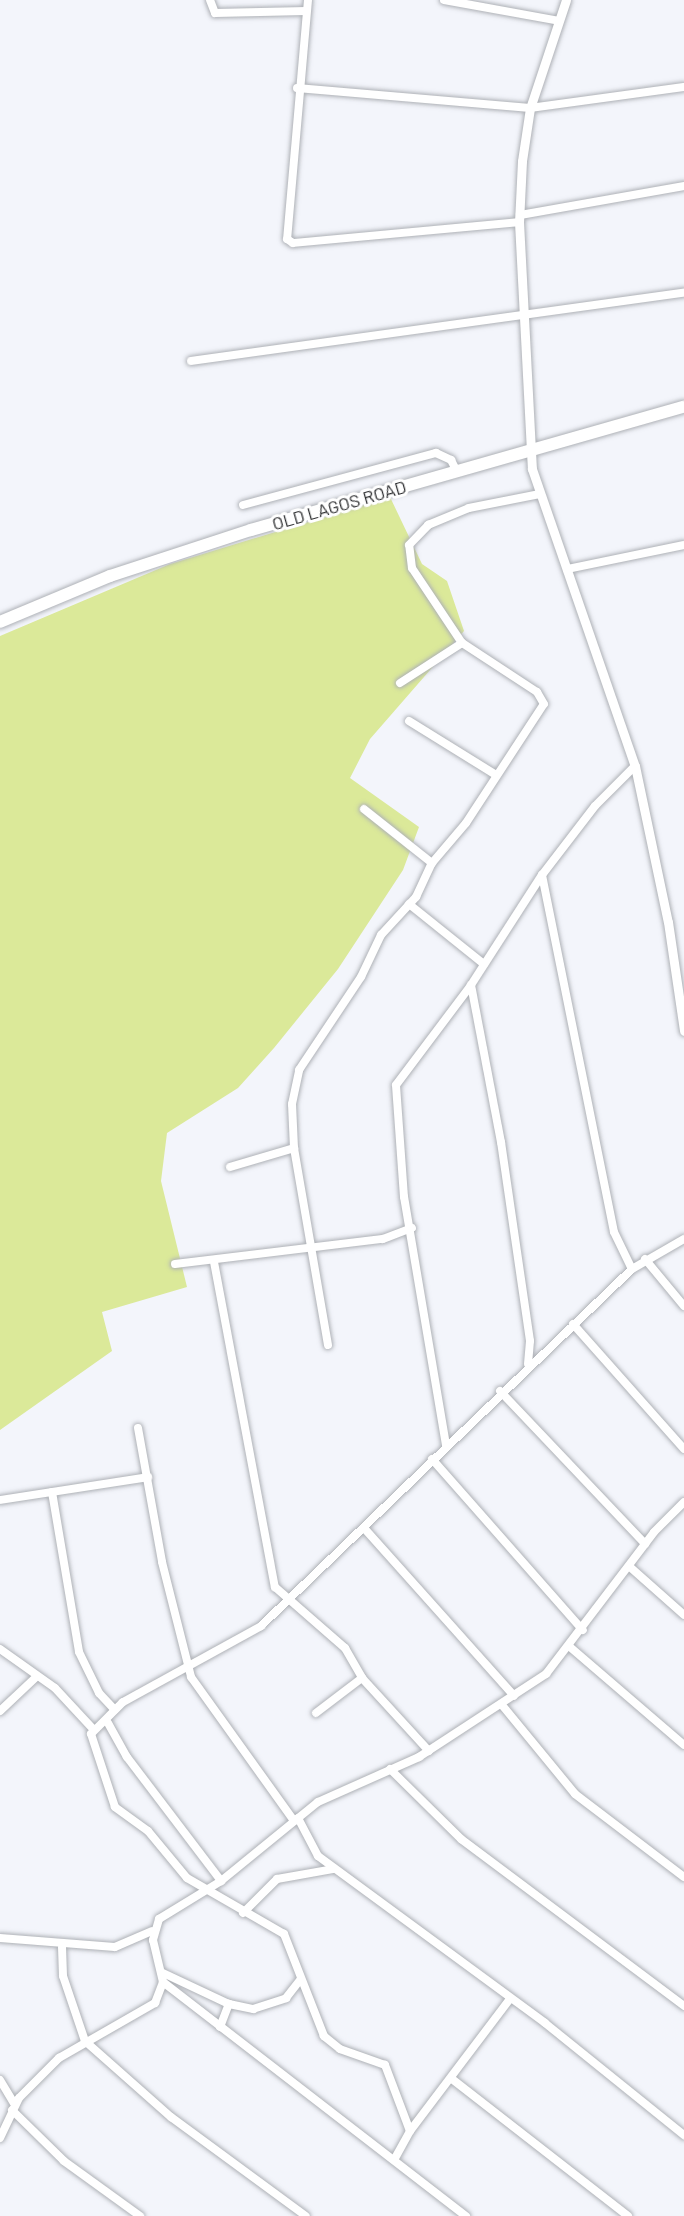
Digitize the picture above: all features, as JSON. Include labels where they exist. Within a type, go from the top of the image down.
[{"type":"main road","name":"OLD LAGOS ROAD","points":[[0,622],[211,543],[684,407]]},
{"type":"street","points":[[210,0],[215,14],[306,11]]},
{"type":"street","points":[[308,0],[297,87],[285,232],[293,243],[520,219],[684,186]]},
{"type":"street","points":[[444,0],[559,21]]},
{"type":"street","points":[[566,0],[530,108],[520,219],[531,451],[540,494],[635,766],[674,961],[684,1031]]},
{"type":"street","points":[[297,87],[530,108],[684,87]]},
{"type":"street","points":[[191,361],[684,293]]},
{"type":"street","points":[[243,505],[429,454],[446,455],[457,472]]},
{"type":"street","points":[[328,1346],[314,1248],[294,1148],[292,1104],[299,1070],[361,977],[381,935],[409,904],[432,863],[540,714],[543,698],[462,643],[412,568],[409,545],[428,525],[469,508],[540,494]]},
{"type":"street","points":[[567,569],[684,545]]},
{"type":"street","points":[[400,683],[462,643]]},
{"type":"street","points":[[409,721],[496,775]]},
{"type":"street","points":[[446,1445],[412,1228],[396,1085],[471,985],[542,875],[595,806],[635,766]]},
{"type":"street","points":[[364,809],[432,863]]},
{"type":"street","points":[[542,875],[612,1221],[632,1269]]},
{"type":"street","points":[[409,904],[484,964]]},
{"type":"street","points":[[674,961],[684,960]]},
{"type":"street","points":[[471,985],[473,1009],[501,1142],[530,1341],[528,1364]]},
{"type":"street","points":[[460,1000],[473,1009]]},
{"type":"street","points":[[230,1167],[294,1148]]},
{"type":"street","points":[[175,1264],[214,1262],[383,1239],[412,1228]]},
{"type":"street","points":[[93,1729],[108,1723],[115,1710],[261,1626],[285,1600],[364,1528],[543,1350],[632,1269],[645,1259],[684,1239]]},
{"type":"street","points":[[645,1259],[684,1306]]},
{"type":"street","points":[[214,1262],[256,1508],[275,1587],[285,1600],[340,1643],[362,1678],[429,1750]]},
{"type":"street","points":[[573,1324],[684,1449]]},
{"type":"street","points":[[530,1341],[543,1350]]},
{"type":"street","points":[[500,1391],[606,1509],[645,1544]]},
{"type":"street","points":[[138,1428],[188,1667],[204,1701],[296,1820],[310,1849],[510,1999],[684,2135]]},
{"type":"street","points":[[432,1459],[584,1630]]},
{"type":"street","points":[[0,1500],[148,1477]]},
{"type":"street","points":[[52,1492],[79,1653],[99,1693],[115,1710]]},
{"type":"street","points":[[0,1938],[62,1947],[115,1947],[152,1931],[159,1919],[211,1889],[296,1820],[336,1792],[429,1750],[502,1705],[546,1674],[584,1630],[645,1544],[684,1502]]},
{"type":"street","points":[[364,1528],[514,1696]]},
{"type":"street","points":[[630,1567],[684,1615]]},
{"type":"street","points":[[570,1647],[684,1745]]},
{"type":"street","points":[[0,1649],[35,1678],[60,1692],[93,1729],[104,1784],[116,1807],[148,1831],[181,1873],[211,1889],[243,1913],[290,1941],[300,1980],[332,2044],[385,2066],[410,2131]]},
{"type":"street","points":[[0,1711],[35,1678]]},
{"type":"street","points":[[316,1713],[362,1678]]},
{"type":"street","points":[[502,1705],[575,1794],[684,1877]]},
{"type":"street","points":[[108,1723],[127,1757],[221,1881]]},
{"type":"street","points":[[390,1769],[462,1839],[684,2006]]},
{"type":"street","points":[[243,1913],[258,1891],[277,1879],[334,1869]]},
{"type":"street","points":[[0,2138],[14,2108],[38,2076],[85,2041],[146,2010],[163,1982],[163,1973],[152,1931]]},
{"type":"street","points":[[62,1947],[63,1976],[85,2041],[189,2132],[306,2216]]},
{"type":"street","points":[[163,1973],[230,2004],[268,2006],[286,1998],[300,1980]]},
{"type":"street","points":[[163,1982],[466,2216]]},
{"type":"street","points":[[394,2160],[410,2131],[452,2079],[510,1999]]},
{"type":"street","points":[[220,2026],[230,2004]]},
{"type":"street","points":[[452,2079],[628,2216]]},
{"type":"street","points":[[0,2080],[14,2108],[63,2161],[140,2216]]},
{"type":"green space","points":[[390,497],[422,564],[447,581],[464,631],[370,739],[350,778],[419,827],[403,870],[338,969],[274,1048],[238,1088],[167,1133],[161,1181],[187,1287],[102,1312],[112,1351],[0,1430],[0,636],[170,564]]}]
